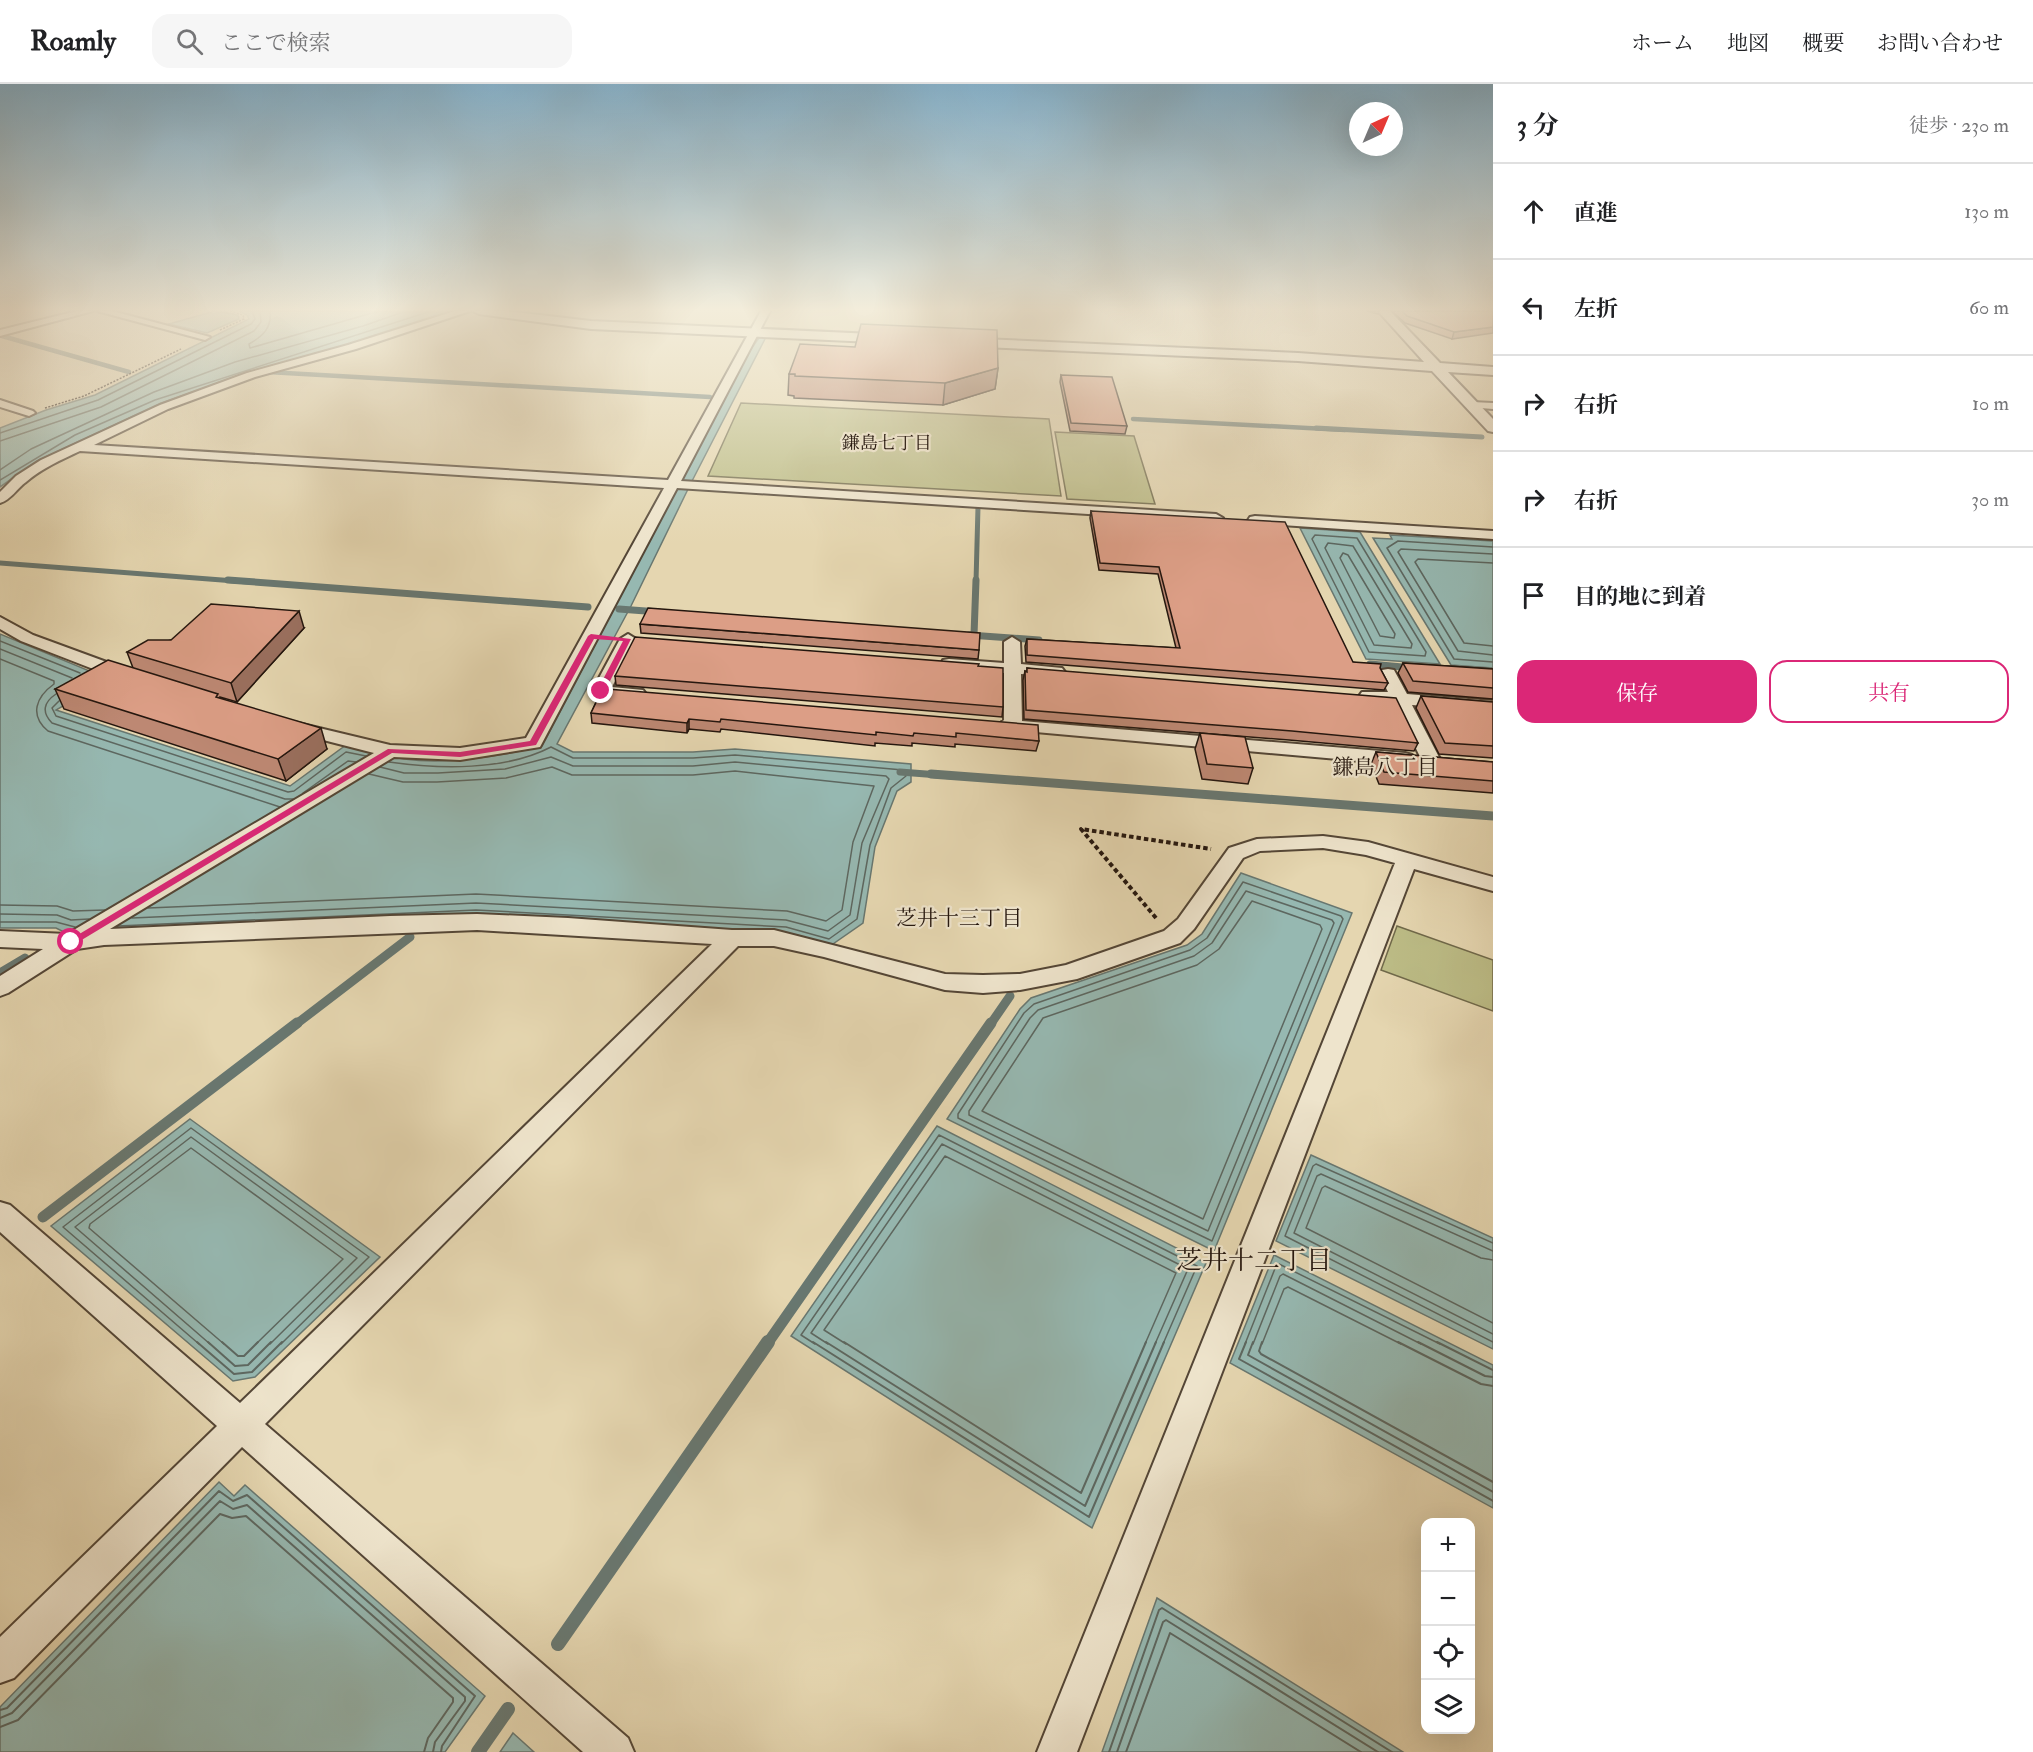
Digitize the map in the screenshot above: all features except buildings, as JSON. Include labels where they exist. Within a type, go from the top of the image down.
[{"type":"street","points":[[0,500],[21,479],[75,447],[164,407],[213,389]]},
{"type":"street","points":[[276,722],[388,752],[460,754],[533,743],[724,389]]},
{"type":"street","points":[[1457,389],[1493,428]]},
{"type":"street","points":[[0,403],[29,413]]},
{"type":"street","points":[[1472,405],[1493,406]]},
{"type":"street","points":[[75,447],[1493,535]]},
{"type":"street","points":[[0,622],[27,638],[146,682]]},
{"type":"street","points":[[591,636],[629,639],[601,691],[660,696]]},
{"type":"street","points":[[1012,642],[1013,726]]},
{"type":"street","points":[[931,662],[1071,673]]},
{"type":"street","points":[[1388,674],[1431,761]]},
{"type":"street","points":[[1353,695],[1493,706]]},
{"type":"street","points":[[990,724],[1452,763]]},
{"type":"street","points":[[0,987],[388,752]]},
{"type":"street","points":[[0,939],[78,939],[477,922],[568,926],[732,938],[774,938],[824,949],[945,982],[983,984],[1020,982],[1069,973],[1172,937],[1185,924],[1236,853],[1257,845],[1323,842],[1368,849],[1493,884]]},
{"type":"street","points":[[1057,1752],[1407,860]]},
{"type":"street","points":[[0,1664],[732,938]]},
{"type":"street","points":[[0,1214],[614,1752]]},
{"type":"path","points":[[29,413],[84,396],[99,389]]},
{"type":"path","points":[[1172,937],[1081,829],[1236,853]]},
{"type":"green space","points":[[741,403],[1049,419],[1061,496],[708,476]]},
{"type":"green space","points":[[1055,432],[1134,436],[1155,504],[1067,499]]},
{"type":"green space","points":[[1397,926],[1493,960],[1493,1011],[1381,970]]},
{"type":"water","points":[[107,389],[201,389],[159,404],[37,461],[0,487],[0,428],[46,410]]},
{"type":"water","points":[[729,389],[739,389],[631,606],[557,744],[573,752],[693,752],[735,749],[911,764],[911,782],[897,791],[875,847],[863,923],[830,946],[476,916],[68,934],[56,928],[0,928],[0,634],[109,679],[56,710],[290,786],[346,745],[382,755],[421,761],[492,756],[542,746]]},
{"type":"water","points":[[1300,528],[1360,532],[1440,664],[1366,659]]},
{"type":"water","points":[[1390,535],[1493,541],[1493,668],[1451,665],[1373,538],[1392,539]]},
{"type":"water","points":[[1241,873],[1352,913],[1214,1251],[947,1119],[1020,1009],[1031,998],[1187,945],[1202,934]]},
{"type":"water","points":[[190,1119],[380,1257],[255,1377],[233,1381],[51,1226]]},
{"type":"water","points":[[937,1126],[1206,1263],[1092,1528],[791,1336]]},
{"type":"water","points":[[1311,1155],[1493,1238],[1493,1349],[1276,1241]]},
{"type":"water","points":[[1274,1255],[1493,1365],[1493,1508],[1230,1363]]},
{"type":"water","points":[[219,1482],[234,1496],[245,1485],[485,1696],[445,1752],[0,1752],[0,1707]]},
{"type":"water","points":[[1157,1598],[1403,1752],[1102,1752]]},
{"type":"water","points":[[513,1733],[534,1752],[500,1752]]},
{"type":"waterway","points":[[566,389],[710,397]]},
{"type":"waterway","points":[[1133,419],[1345,430]]},
{"type":"waterway","points":[[1316,428],[1482,437]]},
{"type":"waterway","points":[[976,582],[978,507]]},
{"type":"waterway","points":[[0,563],[248,582]]},
{"type":"waterway","points":[[228,580],[588,607]]},
{"type":"waterway","points":[[974,635],[976,580]]},
{"type":"waterway","points":[[619,609],[659,612]]},
{"type":"waterway","points":[[969,635],[1039,640]]},
{"type":"waterway","points":[[1370,664],[1413,668]]},
{"type":"waterway","points":[[900,772],[952,776]]},
{"type":"waterway","points":[[931,774],[1493,816]]},
{"type":"waterway","points":[[295,1025],[410,937]]},
{"type":"waterway","points":[[0,973],[25,958]]},
{"type":"waterway","points":[[990,1025],[1010,996]]},
{"type":"waterway","points":[[43,1217],[297,1023]]},
{"type":"waterway","points":[[767,1344],[991,1023]]},
{"type":"waterway","points":[[558,1644],[768,1342]]},
{"type":"waterway","points":[[478,1752],[508,1709]]},
{"type":"district","name":"鎌島七丁目","points":[[887,443]]},
{"type":"district","name":"鎌島八丁目","points":[[1385,767]]},
{"type":"district","name":"芝井十三丁目","points":[[959,918]]},
{"type":"district","name":"芝井十二丁目","points":[[1254,1261]]},
{"type":"route","points":[[71,942],[85,936],[390,751],[460,754],[533,743],[591,636],[628,639],[601,691]]}]
